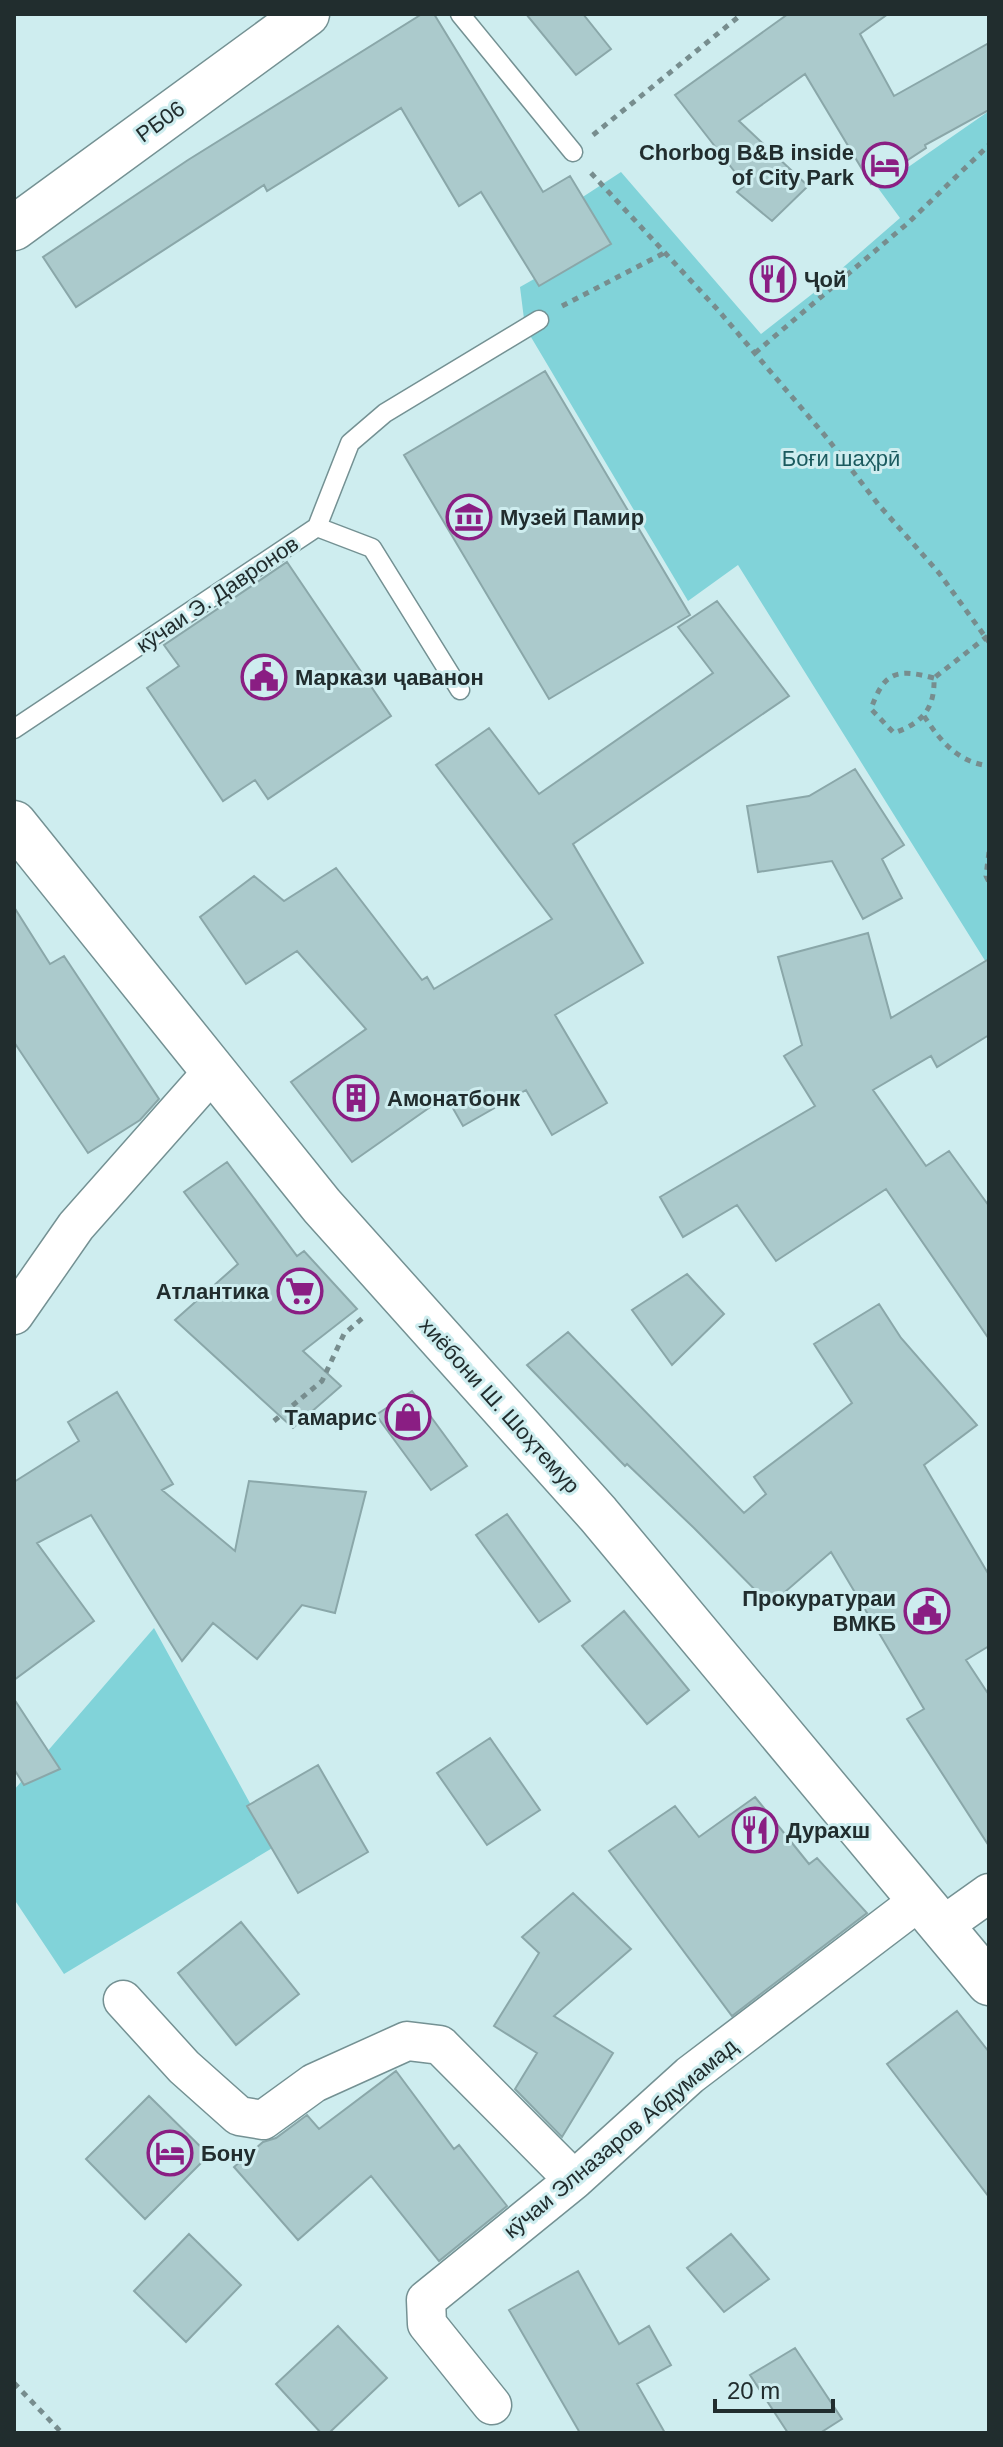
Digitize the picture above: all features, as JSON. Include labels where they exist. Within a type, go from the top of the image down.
[{"type":"main road","name":"РБ06","points":[[14,228],[307,14]]},
{"type":"main road","name":"хиёбони Ш. Шоҳтемур","points":[[14,823],[322,1206],[598,1514],[989,1983]]},
{"type":"street","points":[[14,1315],[76,1226],[214,1070]]},
{"type":"street","name":"кӯчаи Элназаров Абдумамад","points":[[492,2405],[427,2324],[426,2300],[574,2180],[690,2075],[931,1913],[989,1893]]},
{"type":"street","points":[[123,2000],[184,2067],[239,2116],[263,2120],[314,2083],[407,2041],[440,2045],[574,2180]]},
{"type":"lane","points":[[460,14],[573,152]]},
{"type":"lane","name":"кӯчаи Э. Давронов","points":[[14,729],[317,527],[350,443],[385,413],[539,320]]},
{"type":"lane","points":[[317,527],[372,548],[460,690]]},
{"type":"path","points":[[742,14],[573,152],[755,353],[939,573],[988,638],[934,678]]},
{"type":"path","points":[[755,353],[898,233],[989,145]]},
{"type":"path","points":[[539,320],[664,253]]},
{"type":"path","points":[[916,673],[934,678],[935,698],[914,726],[894,733],[880,722],[871,709],[879,686],[890,676],[916,673]]},
{"type":"path","points":[[924,716],[936,734],[966,763],[989,766]]},
{"type":"path","points":[[989,852],[989,882]]},
{"type":"path","points":[[274,1421],[322,1381],[344,1334],[395,1288]]},
{"type":"path","points":[[14,2383],[62,2433]]},
{"type":"green space","name":"Боғи шаҳрӣ","points":[[989,111],[989,967],[738,565],[688,601],[525,327],[520,287],[596,244],[572,204],[621,172],[761,334],[900,218],[878,188]]},
{"type":"green space","points":[[154,1628],[274,1847],[64,1974],[14,1899],[14,1790]]},
{"type":"building","points":[[422,14],[434,14],[543,192],[570,176],[611,244],[539,286],[481,192],[459,206],[401,108],[267,191],[264,185],[76,307],[43,257],[188,160]]},
{"type":"building","points":[[526,14],[583,14],[611,49],[576,75]]},
{"type":"building","points":[[788,14],[888,14],[860,34],[894,96],[989,43],[989,110],[925,145],[926,148],[871,184],[805,74],[739,121],[808,186],[772,221],[737,192],[745,185],[675,95]]},
{"type":"building","points":[[545,371],[690,615],[549,699],[404,455]]},
{"type":"building","name":"Маркази ҷаванон","points":[[287,562],[391,716],[268,799],[255,780],[223,801],[147,688],[179,666],[164,645]]},
{"type":"building","points":[[717,601],[789,696],[573,844],[643,963],[555,1015],[607,1103],[552,1135],[526,1090],[463,1126],[446,1096],[352,1162],[291,1082],[366,1029],[297,951],[246,984],[200,917],[254,876],[284,901],[336,868],[422,980],[427,977],[434,989],[552,919],[436,765],[489,728],[539,794],[713,673],[678,627]]},
{"type":"building","points":[[855,769],[904,845],[882,859],[902,898],[863,919],[832,861],[758,872],[747,806],[809,796]]},
{"type":"building","points":[[14,907],[50,964],[64,956],[159,1099],[140,1120],[88,1153],[14,1042]]},
{"type":"building","points":[[868,933],[891,1018],[989,959],[989,1035],[937,1067],[931,1056],[873,1090],[926,1166],[949,1151],[989,1206],[989,1339],[886,1189],[776,1261],[737,1205],[683,1237],[660,1197],[815,1106],[784,1056],[802,1045],[778,957]]},
{"type":"building","points":[[227,1162],[297,1256],[304,1251],[357,1309],[303,1351],[341,1386],[293,1428],[175,1320],[238,1264],[184,1192]]},
{"type":"building","points":[[687,1274],[724,1314],[672,1365],[632,1310]]},
{"type":"building","points":[[879,1304],[901,1338],[977,1425],[924,1465],[989,1575],[989,1646],[966,1660],[989,1695],[989,1846],[907,1719],[924,1709],[831,1552],[770,1605],[694,1528],[627,1464],[625,1466],[527,1365],[568,1332],[744,1513],[766,1494],[754,1477],[852,1403],[814,1344]]},
{"type":"building","points":[[412,1391],[467,1466],[431,1490],[376,1415]]},
{"type":"building","points":[[117,1392],[173,1484],[162,1490],[235,1551],[249,1481],[366,1492],[335,1613],[302,1605],[257,1659],[213,1623],[182,1661],[91,1515],[37,1543],[94,1621],[14,1680],[14,1482],[79,1441],[68,1422]]},
{"type":"building","points":[[507,1514],[570,1601],[539,1622],[476,1535]]},
{"type":"building","points":[[624,1611],[689,1690],[647,1724],[582,1646]]},
{"type":"building","points":[[14,1699],[60,1769],[24,1785],[14,1769]]},
{"type":"building","points":[[490,1738],[540,1810],[487,1845],[437,1773]]},
{"type":"building","points":[[318,1765],[368,1852],[298,1893],[247,1806]]},
{"type":"building","points":[[755,1797],[809,1864],[817,1858],[867,1913],[732,2016],[609,1851],[675,1806],[699,1837]]},
{"type":"building","points":[[573,1893],[631,1949],[554,2016],[613,2053],[562,2137],[515,2089],[537,2053],[494,2026],[539,1953],[522,1937]]},
{"type":"building","points":[[241,1922],[299,1994],[236,2045],[178,1973]]},
{"type":"building","points":[[957,2011],[989,2052],[989,2197],[887,2064]]},
{"type":"building","points":[[396,2071],[454,2149],[459,2145],[507,2206],[439,2261],[371,2176],[298,2240],[234,2167],[263,2142],[276,2138],[307,2115],[319,2129]]},
{"type":"building","points":[[149,2096],[209,2155],[145,2219],[86,2159]]},
{"type":"building","points":[[189,2234],[241,2285],[186,2342],[134,2291]]},
{"type":"building","points":[[731,2234],[769,2279],[724,2312],[687,2268]]},
{"type":"building","points":[[578,2271],[619,2344],[649,2326],[671,2365],[637,2384],[665,2433],[580,2433],[509,2310]]},
{"type":"building","points":[[338,2326],[387,2378],[329,2433],[321,2433],[276,2384]]},
{"type":"building","points":[[795,2348],[842,2419],[820,2433],[788,2433],[750,2375]]},
{"type":"place","name":"Chorbog B&B inside of City Park","points":[[885,165]]},
{"type":"place","name":"Ҷой","points":[[773,279]]},
{"type":"place","name":"Музей Памир","points":[[469,517]]},
{"type":"place","name":"Маркази ҷаванон","points":[[264,677]]},
{"type":"place","name":"Амонатбонк","points":[[356,1098]]},
{"type":"place","name":"Атлантика","points":[[300,1291]]},
{"type":"place","name":"Тамарис","points":[[408,1417]]},
{"type":"place","name":"Прокуратураи ВМКБ","points":[[927,1611]]},
{"type":"place","name":"Дурахш","points":[[755,1830]]},
{"type":"place","name":"Бону","points":[[170,2153]]}]
